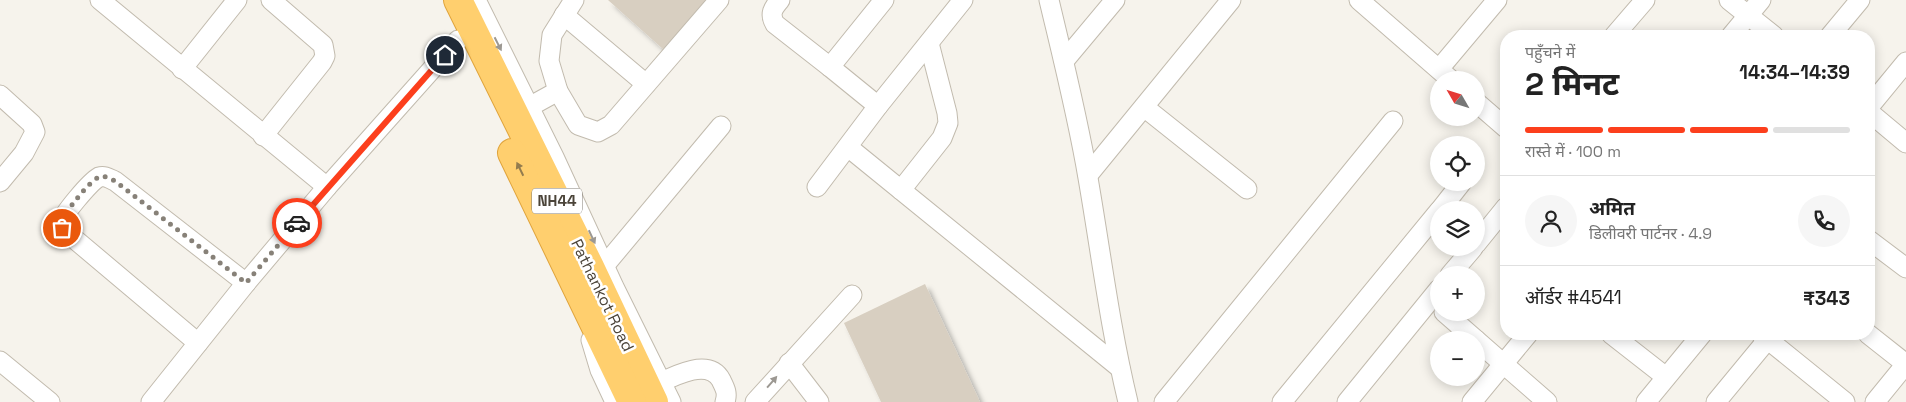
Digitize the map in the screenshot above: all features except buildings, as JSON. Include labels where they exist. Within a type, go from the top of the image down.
[{"type":"highway","name":"NH44","points":[[438,0],[571,275],[649,394]]},
{"type":"highway","name":"Pathankot Road","points":[[458,0],[649,394]]},
{"type":"street","points":[[100,0],[327,187]]},
{"type":"street","points":[[182,69],[237,0]]},
{"type":"street","points":[[263,136],[325,56],[323,45],[271,0]]},
{"type":"street","points":[[476,0],[530,107],[605,264],[649,394]]},
{"type":"street","points":[[646,84],[569,8],[552,35],[549,61],[558,91],[578,125],[598,132],[611,124],[720,0]]},
{"type":"street","points":[[780,0],[771,17],[776,24],[878,106]]},
{"type":"street","points":[[830,67],[884,0]]},
{"type":"street","points":[[1049,0],[1088,175],[1120,368],[1128,402]]},
{"type":"street","points":[[1064,61],[1115,0]]},
{"type":"street","points":[[1088,175],[1231,0]]},
{"type":"street","points":[[1359,0],[1440,71]]},
{"type":"street","points":[[1448,71],[1497,0]]},
{"type":"street","points":[[1619,30],[1644,0]]},
{"type":"street","points":[[1729,0],[1766,30]]},
{"type":"street","points":[[1736,30],[1761,0]]},
{"type":"street","points":[[1835,30],[1860,0]]},
{"type":"street","points":[[817,188],[878,106],[929,43],[956,2]]},
{"type":"street","points":[[151,402],[246,283],[327,187],[458,40]]},
{"type":"street","points":[[901,190],[942,138],[948,123],[929,43]]},
{"type":"street","points":[[1875,100],[1906,62]]},
{"type":"street","points":[[530,107],[558,91]]},
{"type":"street","points":[[0,95],[32,124],[35,132],[24,152],[0,182]]},
{"type":"street","points":[[1144,107],[1247,189]]},
{"type":"street","points":[[1485,110],[1500,123]]},
{"type":"street","points":[[1875,117],[1906,143]]},
{"type":"street","points":[[1164,402],[1393,121]]},
{"type":"street","points":[[605,264],[721,126]]},
{"type":"street","points":[[848,147],[1120,368]]},
{"type":"street","points":[[198,343],[65,231],[60,224],[64,216],[90,185],[99,178],[108,178],[115,181],[246,283]]},
{"type":"street","points":[[1447,201],[1455,191]]},
{"type":"street","points":[[1485,233],[1500,214]]},
{"type":"street","points":[[1282,402],[1430,222]]},
{"type":"street","points":[[1875,245],[1906,268]]},
{"type":"street","points":[[1458,266],[1466,256]]},
{"type":"street","points":[[571,275],[600,370],[615,402]]},
{"type":"street","points":[[755,402],[852,295]]},
{"type":"street","points":[[1347,402],[1430,306]]},
{"type":"street","points":[[1454,321],[1466,331]]},
{"type":"street","points":[[1472,402],[1523,340]]},
{"type":"street","points":[[1619,340],[1666,377]]},
{"type":"street","points":[[1646,402],[1697,340]]},
{"type":"street","points":[[1716,402],[1761,340]]},
{"type":"street","points":[[1769,340],[1845,402]]},
{"type":"street","points":[[1875,340],[1906,364],[1875,402]]},
{"type":"street","points":[[1485,348],[1547,402]]},
{"type":"street","points":[[0,361],[50,402]]},
{"type":"street","points":[[789,363],[819,402]]},
{"type":"street","points":[[649,394],[695,369],[710,369],[718,376],[726,391],[725,402]]},
{"type":"street","points":[[649,394],[671,402]]},
{"type":"way so far","points":[[62,228],[61,220],[90,185],[99,178],[108,178],[115,181],[246,283],[297,223]]},
{"type":"route","points":[[297,223],[445,55]]}]
